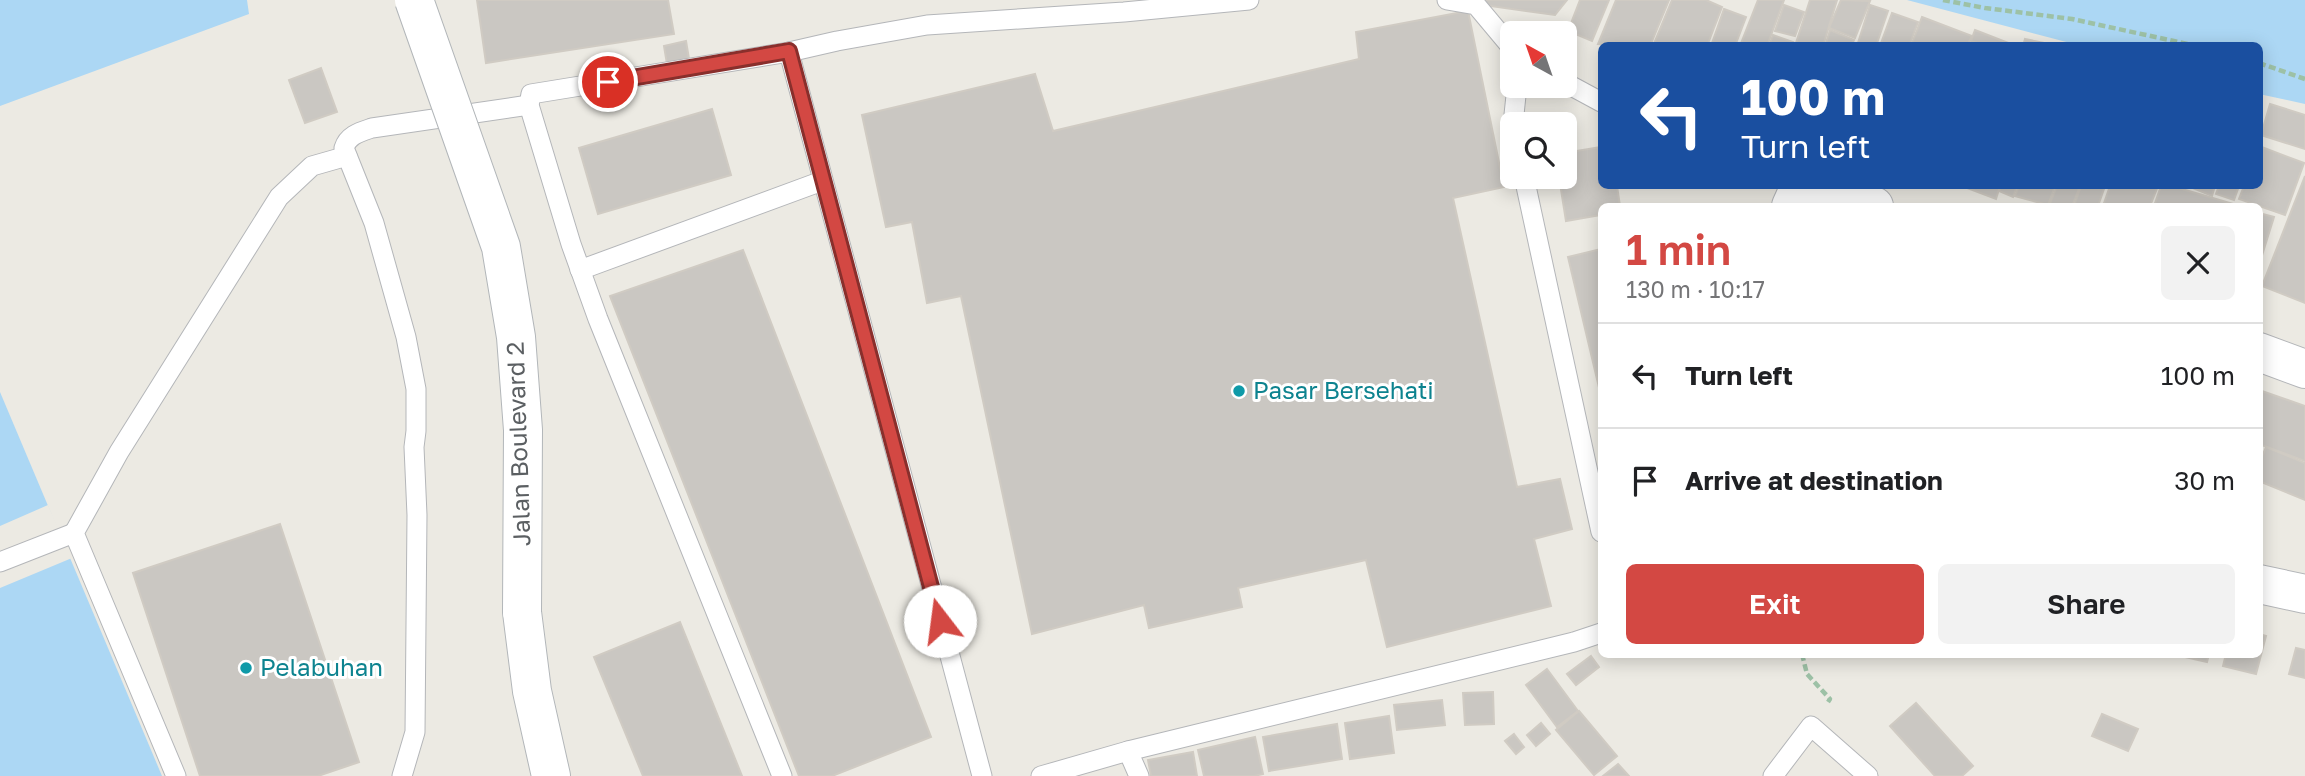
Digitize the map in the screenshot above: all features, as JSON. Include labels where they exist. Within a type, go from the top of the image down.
[{"type":"main road","name":"Jalan Boulevard 2","points":[[414,0],[501,247],[516,337],[523,430],[522,612],[531,691],[551,776]]},
{"type":"main road","points":[[1827,189],[1866,203]]},
{"type":"main road","points":[[2263,353],[2305,369]]},
{"type":"main road","points":[[2263,585],[2305,594]]},
{"type":"lane","points":[[782,776],[580,270],[528,105],[531,94],[927,25],[1124,12],[1249,0]]},
{"type":"lane","points":[[1447,0],[1476,5],[1500,34]]},
{"type":"lane","points":[[789,51],[982,776]]},
{"type":"lane","points":[[1577,89],[1598,100]]},
{"type":"lane","points":[[402,776],[415,732],[416,389],[406,337],[374,223],[344,148],[346,141],[354,134],[372,128],[528,105]]},
{"type":"lane","points":[[0,562],[74,533],[119,452],[279,197],[312,166],[346,156]]},
{"type":"lane","points":[[580,270],[822,181]]},
{"type":"lane","points":[[1527,189],[1598,518]]},
{"type":"lane","points":[[74,533],[176,776]]},
{"type":"lane","points":[[1041,776],[1128,751],[1574,642],[1598,633]]},
{"type":"lane","points":[[1773,776],[1811,726],[1868,776]]},
{"type":"lane","points":[[1128,751],[1139,776]]},
{"type":"path","points":[[1943,0],[2072,19],[2181,42]]},
{"type":"path","points":[[2263,64],[2305,79]]},
{"type":"path","points":[[1803,658],[1807,674],[1830,699],[1811,726]]},
{"type":"water","points":[[0,0],[247,0],[249,14],[0,106]]},
{"type":"water","points":[[1907,0],[2305,0],[2305,104],[2263,95],[2263,42],[2067,42]]},
{"type":"water","points":[[0,392],[162,776],[0,776]]},
{"type":"pier","points":[[48,505],[72,558],[0,588],[0,526]]},
{"type":"building","points":[[477,0],[668,0],[674,34],[486,63]]},
{"type":"building","points":[[1484,0],[1567,0],[1555,15],[1483,5]]},
{"type":"building","points":[[1580,0],[1609,0],[1592,41],[1577,35],[1577,21],[1572,21]]},
{"type":"building","points":[[1616,0],[1669,0],[1652,42],[1599,42]]},
{"type":"building","points":[[1672,0],[1706,0],[1722,7],[1709,42],[1655,42]]},
{"type":"building","points":[[1758,0],[1784,0],[1768,42],[1742,42]]},
{"type":"building","points":[[1810,0],[1837,0],[1824,42],[1796,42]]},
{"type":"building","points":[[1841,0],[1870,1],[1855,38],[1829,28]]},
{"type":"building","points":[[1784,5],[1804,12],[1795,36],[1775,31]]},
{"type":"building","points":[[1870,5],[1888,11],[1877,42],[1858,42]]},
{"type":"building","points":[[1724,9],[1746,17],[1737,42],[1712,42]]},
{"type":"building","name":"Pasar Bersehati","points":[[1468,11],[1500,167],[1500,188],[1453,198],[1517,487],[1560,479],[1572,529],[1534,539],[1551,606],[1387,647],[1366,560],[1238,588],[1242,607],[1149,628],[1144,605],[1032,634],[961,296],[927,303],[912,222],[886,227],[862,115],[1035,74],[1053,131],[1359,59],[1356,32]]},
{"type":"building","points":[[1892,13],[1918,22],[1910,42],[1881,42]]},
{"type":"building","points":[[1922,17],[1972,36],[1969,42],[1913,42]]},
{"type":"building","points":[[1830,30],[1854,40],[1853,42],[1826,42]]},
{"type":"building","points":[[1975,30],[2006,42],[1974,42],[1971,41]]},
{"type":"building","points":[[1773,35],[1793,42],[1770,42]]},
{"type":"building","points":[[686,41],[689,59],[667,64],[664,46]]},
{"type":"building","points":[[321,68],[337,112],[305,123],[289,80]]},
{"type":"building","points":[[2270,104],[2305,115],[2305,149],[2263,136]]},
{"type":"building","points":[[712,109],[731,175],[598,214],[579,148]]},
{"type":"building","points":[[1598,147],[1598,189],[1617,189],[1620,203],[1598,203],[1598,216],[1566,221],[1561,189],[1577,189],[1577,151]]},
{"type":"building","points":[[2263,148],[2304,163],[2285,215],[2263,207],[2263,203],[2239,199],[2243,189],[2263,189]]},
{"type":"building","points":[[2305,176],[2305,303],[2263,286]]},
{"type":"building","points":[[1970,189],[1999,189],[1996,199]]},
{"type":"building","points":[[2000,189],[2016,189],[2013,197],[1999,191]]},
{"type":"building","points":[[2018,189],[2054,189],[2049,203],[2015,196]]},
{"type":"building","points":[[2056,189],[2079,189],[2073,203],[2050,203]]},
{"type":"building","points":[[2080,189],[2104,189],[2099,203],[2075,203]]},
{"type":"building","points":[[2109,189],[2157,189],[2151,203],[2104,203]]},
{"type":"building","points":[[2160,189],[2182,189],[2230,203],[2155,203]]},
{"type":"building","points":[[2195,189],[2214,189],[2212,196]]},
{"type":"building","points":[[2218,189],[2238,189],[2234,200],[2216,194]]},
{"type":"building","points":[[2263,214],[2274,217],[2263,252]]},
{"type":"building","points":[[743,250],[931,737],[832,776],[799,776],[610,296]]},
{"type":"building","points":[[1598,250],[1598,383],[1568,257]]},
{"type":"building","points":[[2263,391],[2305,406],[2305,461],[2263,445]]},
{"type":"building","points":[[2266,447],[2305,463],[2305,500],[2263,483],[2263,454]]},
{"type":"building","name":"Pelabuhan","points":[[280,524],[359,762],[318,776],[200,776],[133,573]]},
{"type":"building","points":[[680,622],[742,776],[643,776],[594,657]]},
{"type":"building","points":[[2296,648],[2305,650],[2305,678],[2289,674]]},
{"type":"building","points":[[1591,656],[1599,667],[1576,685],[1567,674]]},
{"type":"building","points":[[2189,658],[2208,658],[2207,662]]},
{"type":"building","points":[[2225,658],[2260,658],[2256,674],[2223,666]]},
{"type":"building","points":[[1547,669],[1578,711],[1557,727],[1526,685]]},
{"type":"building","points":[[1493,692],[1494,724],[1465,725],[1463,693]]},
{"type":"building","points":[[1442,700],[1445,725],[1397,730],[1394,705]]},
{"type":"building","points":[[1916,703],[1973,766],[1962,776],[1935,776],[1890,726]]},
{"type":"building","points":[[1579,711],[1617,756],[1594,775],[1556,730]]},
{"type":"building","points":[[2102,714],[2138,729],[2128,751],[2092,736]]},
{"type":"building","points":[[1389,716],[1394,753],[1350,759],[1345,723]]},
{"type":"building","points":[[1541,723],[1550,734],[1536,746],[1527,735]]},
{"type":"building","points":[[1337,724],[1342,759],[1269,771],[1263,737]]},
{"type":"building","points":[[1514,734],[1524,747],[1516,754],[1505,741]]},
{"type":"building","points":[[1255,737],[1263,774],[1204,776],[1198,750]]},
{"type":"building","points":[[1193,752],[1197,776],[1151,776],[1148,760]]},
{"type":"building","points":[[1618,764],[1629,776],[1603,776]]},
{"type":"place","name":"Pasar Bersehati","points":[[1239,391]]},
{"type":"place","name":"Pelabuhan","points":[[246,668]]},
{"type":"route","points":[[608,82],[789,51],[940,621]]}]
